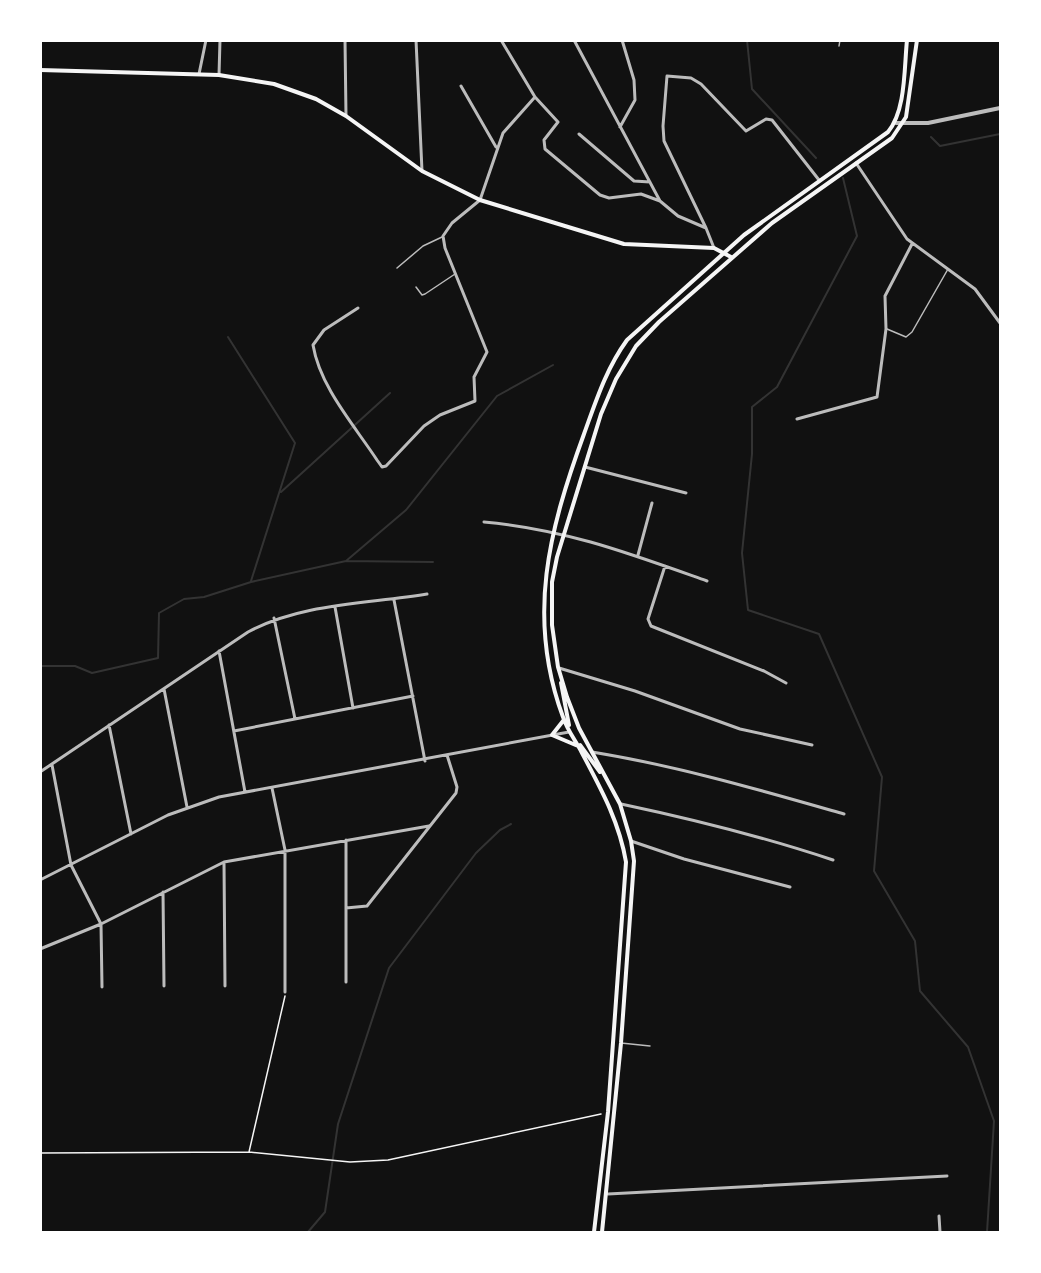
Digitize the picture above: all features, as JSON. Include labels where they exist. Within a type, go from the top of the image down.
[{"type":"main road","points":[[594,1233],[608,1112],[626,861],[612,808],[564,720],[548,666],[545,581],[553,530],[571,470],[613,360],[627,340],[724,252],[830,172],[880,139],[896,123],[907,40]]},
{"type":"main road","points":[[610,786],[570,732],[552,625],[552,582],[563,533],[607,399],[636,346],[730,257],[834,177],[892,138],[903,124],[917,40]]},
{"type":"main road","points":[[40,70],[219,75],[274,84],[316,99],[346,116],[422,171],[480,200],[624,244],[714,248],[730,257]]},
{"type":"main road","points":[[830,172],[834,177]]},
{"type":"main road","points":[[558,667],[579,728],[620,804],[632,841],[633,891],[608,1194],[602,1233]]},
{"type":"main road","points":[[564,720],[552,735],[579,747]]},
{"type":"main road","points":[[624,891],[633,891]]},
{"type":"street","points":[[199,74],[206,40]]},
{"type":"street","points":[[219,75],[220,40]]},
{"type":"street","points":[[345,40],[346,116]]},
{"type":"street","points":[[416,40],[422,171]]},
{"type":"street","points":[[501,40],[535,97],[558,122],[544,140],[545,149],[600,195],[609,198],[641,194],[660,201],[678,216],[706,228]]},
{"type":"street","points":[[574,40],[660,201]]},
{"type":"street","points":[[620,127],[635,100],[634,80],[622,40]]},
{"type":"street","points":[[714,248],[664,141],[667,76],[691,78],[701,84],[746,131],[766,119],[772,120],[819,180]]},
{"type":"street","points":[[461,86],[496,147]]},
{"type":"street","points":[[358,308],[324,330],[313,345],[314,354],[326,383],[382,467],[386,466],[424,426],[440,415],[475,400],[474,377],[487,352],[455,274],[443,236],[452,223],[480,200],[496,147],[513,119],[535,97]]},
{"type":"street","points":[[896,123],[928,123],[1000,108]]},
{"type":"street","points":[[579,134],[634,181],[650,182]]},
{"type":"street","points":[[856,163],[912,244],[975,289],[1000,323]]},
{"type":"street","points":[[797,419],[877,397],[886,329],[885,296],[912,244]]},
{"type":"street","points":[[583,467],[686,494]]},
{"type":"street","points":[[638,555],[652,503]]},
{"type":"street","points":[[484,522],[553,530],[638,555],[707,581]]},
{"type":"street","points":[[665,566],[648,619],[651,626],[764,671],[786,683]]},
{"type":"street","points":[[40,772],[219,651],[274,618],[427,594]]},
{"type":"street","points":[[394,600],[425,761]]},
{"type":"street","points":[[335,607],[353,708]]},
{"type":"street","points":[[274,618],[295,719]]},
{"type":"street","points":[[219,651],[245,792]]},
{"type":"street","points":[[558,667],[635,691],[740,729],[812,745]]},
{"type":"street","points":[[164,689],[187,807]]},
{"type":"street","points":[[234,731],[413,696]]},
{"type":"street","points":[[109,725],[131,834]]},
{"type":"street","points":[[40,880],[187,807],[245,792],[425,761],[570,732]]},
{"type":"street","points":[[591,752],[660,763],[844,814]]},
{"type":"street","points":[[346,908],[367,906],[457,789],[447,755]]},
{"type":"street","points":[[52,765],[71,865],[101,924],[102,987]]},
{"type":"street","points":[[272,788],[285,850],[285,992]]},
{"type":"street","points":[[620,804],[684,817],[791,846],[833,860]]},
{"type":"street","points":[[40,949],[101,924],[224,862],[429,826]]},
{"type":"street","points":[[346,840],[346,982]]},
{"type":"street","points":[[632,841],[684,859],[790,887]]},
{"type":"street","points":[[224,862],[225,986]]},
{"type":"street","points":[[163,892],[165,986]]},
{"type":"street","points":[[608,1194],[946,1176]]},
{"type":"street","points":[[939,1216],[940,1233]]},
{"type":"lane","points":[[839,46],[840,40]]},
{"type":"lane","points":[[397,268],[423,246],[443,236]]},
{"type":"lane","points":[[886,329],[906,337],[912,332],[948,268]]},
{"type":"lane","points":[[416,287],[422,295],[455,274]]},
{"type":"lane","points":[[621,1043],[650,1046]]},
{"type":"path","points":[[249,1152],[285,992]]},
{"type":"path","points":[[40,1153],[249,1152],[350,1162],[388,1160],[608,1112]]},
{"type":"waterway","points":[[747,40],[752,89],[816,158]]},
{"type":"waterway","points":[[931,137],[940,146],[1000,134]]},
{"type":"waterway","points":[[843,178],[857,236],[777,387],[752,407],[752,454],[742,553],[748,610],[819,634],[882,777],[874,871],[915,941],[920,991],[968,1047],[994,1121],[987,1232]]},
{"type":"waterway","points":[[228,337],[295,443],[251,581]]},
{"type":"waterway","points":[[346,561],[406,510],[497,396],[553,365]]},
{"type":"waterway","points":[[281,492],[390,393]]},
{"type":"waterway","points":[[40,666],[75,666],[92,673],[158,658],[159,613],[184,599],[204,597],[251,582],[346,561],[433,562]]},
{"type":"waterway","points":[[308,1232],[325,1212],[338,1124],[389,968],[476,853],[500,830],[511,824]]}]
